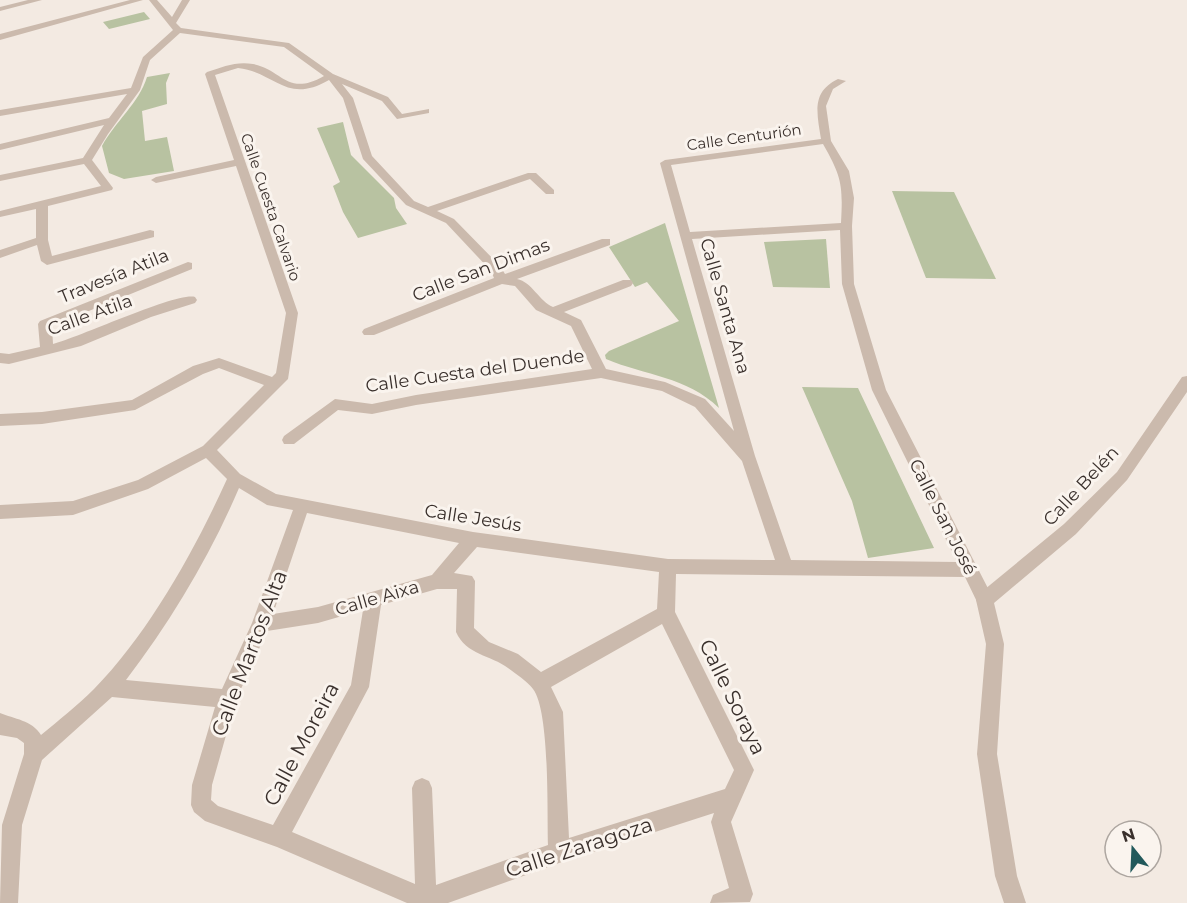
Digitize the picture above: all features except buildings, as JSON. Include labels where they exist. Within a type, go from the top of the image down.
[{"type":"street","points":[[0,9],[38,0]]},
{"type":"street","points":[[0,37],[139,0]]},
{"type":"street","points":[[153,0],[175,26],[286,45],[330,76],[386,99],[400,117],[426,111]]},
{"type":"street","points":[[0,178],[87,160],[103,133],[135,90],[146,59],[175,26],[186,0]]},
{"type":"street","name":"Calle Cuesta Calvario","points":[[208,450],[283,375],[292,313],[210,74],[237,66],[254,67],[287,86],[314,85],[330,76]]},
{"type":"street","points":[[330,76],[348,98],[367,157],[410,203],[450,221],[496,269],[501,280],[519,283],[541,307],[576,323],[601,373]]},
{"type":"street","points":[[826,141],[821,106],[829,87],[842,81]]},
{"type":"street","points":[[0,113],[135,90]]},
{"type":"street","points":[[0,147],[113,120]]},
{"type":"street","name":"Calle Centurión","points":[[665,164],[826,141]]},
{"type":"street","name":"Calle San José","points":[[826,141],[844,171],[848,198],[846,226],[848,284],[879,390],[985,600],[995,644],[987,754],[1006,876],[1016,903]]},
{"type":"street","points":[[0,214],[108,188],[87,160]]},
{"type":"street","points":[[156,180],[239,162]]},
{"type":"street","name":"Calle Santa Ana","points":[[665,164],[749,458]]},
{"type":"street","points":[[427,211],[532,175],[550,192]]},
{"type":"street","points":[[42,205],[42,240],[47,261],[150,234]]},
{"type":"street","points":[[686,236],[846,226]]},
{"type":"street","points":[[0,254],[42,240]]},
{"type":"street","name":"Calle San Dimas","points":[[369,332],[606,242]]},
{"type":"street","name":"Travesía Atila","points":[[47,350],[45,324],[188,266]]},
{"type":"street","points":[[553,312],[627,283]]},
{"type":"street","name":"Calle Atila","points":[[0,358],[9,359],[76,343],[146,314],[191,300]]},
{"type":"street","points":[[0,420],[42,418],[135,405],[198,370],[219,363],[274,383]]},
{"type":"street","name":"Calle Cuesta del Duende","points":[[289,440],[335,404],[372,409],[416,400],[601,373],[665,387],[700,403],[749,458],[786,569]]},
{"type":"street","name":"Calle Belén","points":[[985,600],[1070,529],[1122,476],[1187,381]]},
{"type":"street","points":[[0,512],[73,508],[143,485],[208,450]]},
{"type":"street","name":"Calle Jesús","points":[[208,450],[235,478],[273,500],[473,539],[668,566],[971,570]]},
{"type":"street","points":[[34,754],[108,687],[169,602],[218,520],[235,478]]},
{"type":"street","name":"Calle Martos Alta","points":[[302,506],[261,624],[227,699],[202,785],[201,805],[212,814],[278,837],[426,901]]},
{"type":"street","name":"Calle Aixa","points":[[261,624],[318,615],[437,581],[473,539]]},
{"type":"street","name":"Calle Soraya","points":[[668,566],[666,613],[744,770],[721,822],[742,894],[721,903]]},
{"type":"street","points":[[437,581],[466,581],[465,632],[483,648],[512,660],[540,683],[553,712],[559,852]]},
{"type":"street","name":"Calle Moreira","points":[[278,837],[360,687],[373,600]]},
{"type":"street","points":[[540,683],[666,613]]},
{"type":"street","points":[[108,687],[227,699]]},
{"type":"street","points":[[1,726],[21,729],[33,738],[34,754],[12,825],[7,903]]},
{"type":"street","points":[[422,788],[426,901]]},
{"type":"street","name":"Calle Zaragoza","points":[[426,901],[559,852],[733,796]]},
{"type":"green space","points":[[144,12],[150,19],[109,29],[103,22]]},
{"type":"green space","points":[[170,73],[166,83],[167,104],[142,111],[145,141],[167,137],[174,171],[124,179],[109,173],[102,146],[107,137],[133,104],[147,77]]},
{"type":"green space","points":[[343,122],[351,155],[394,198],[396,208],[407,224],[358,238],[343,212],[333,186],[340,182],[317,128]]},
{"type":"green space","points":[[892,191],[954,192],[996,279],[926,278]]},
{"type":"green space","points":[[665,223],[719,408],[693,389],[606,359],[605,355],[609,351],[679,321],[647,282],[635,287],[609,247]]},
{"type":"green space","points":[[826,239],[830,288],[773,287],[764,242]]},
{"type":"green space","points":[[802,387],[858,388],[934,548],[868,558],[852,501]]}]
